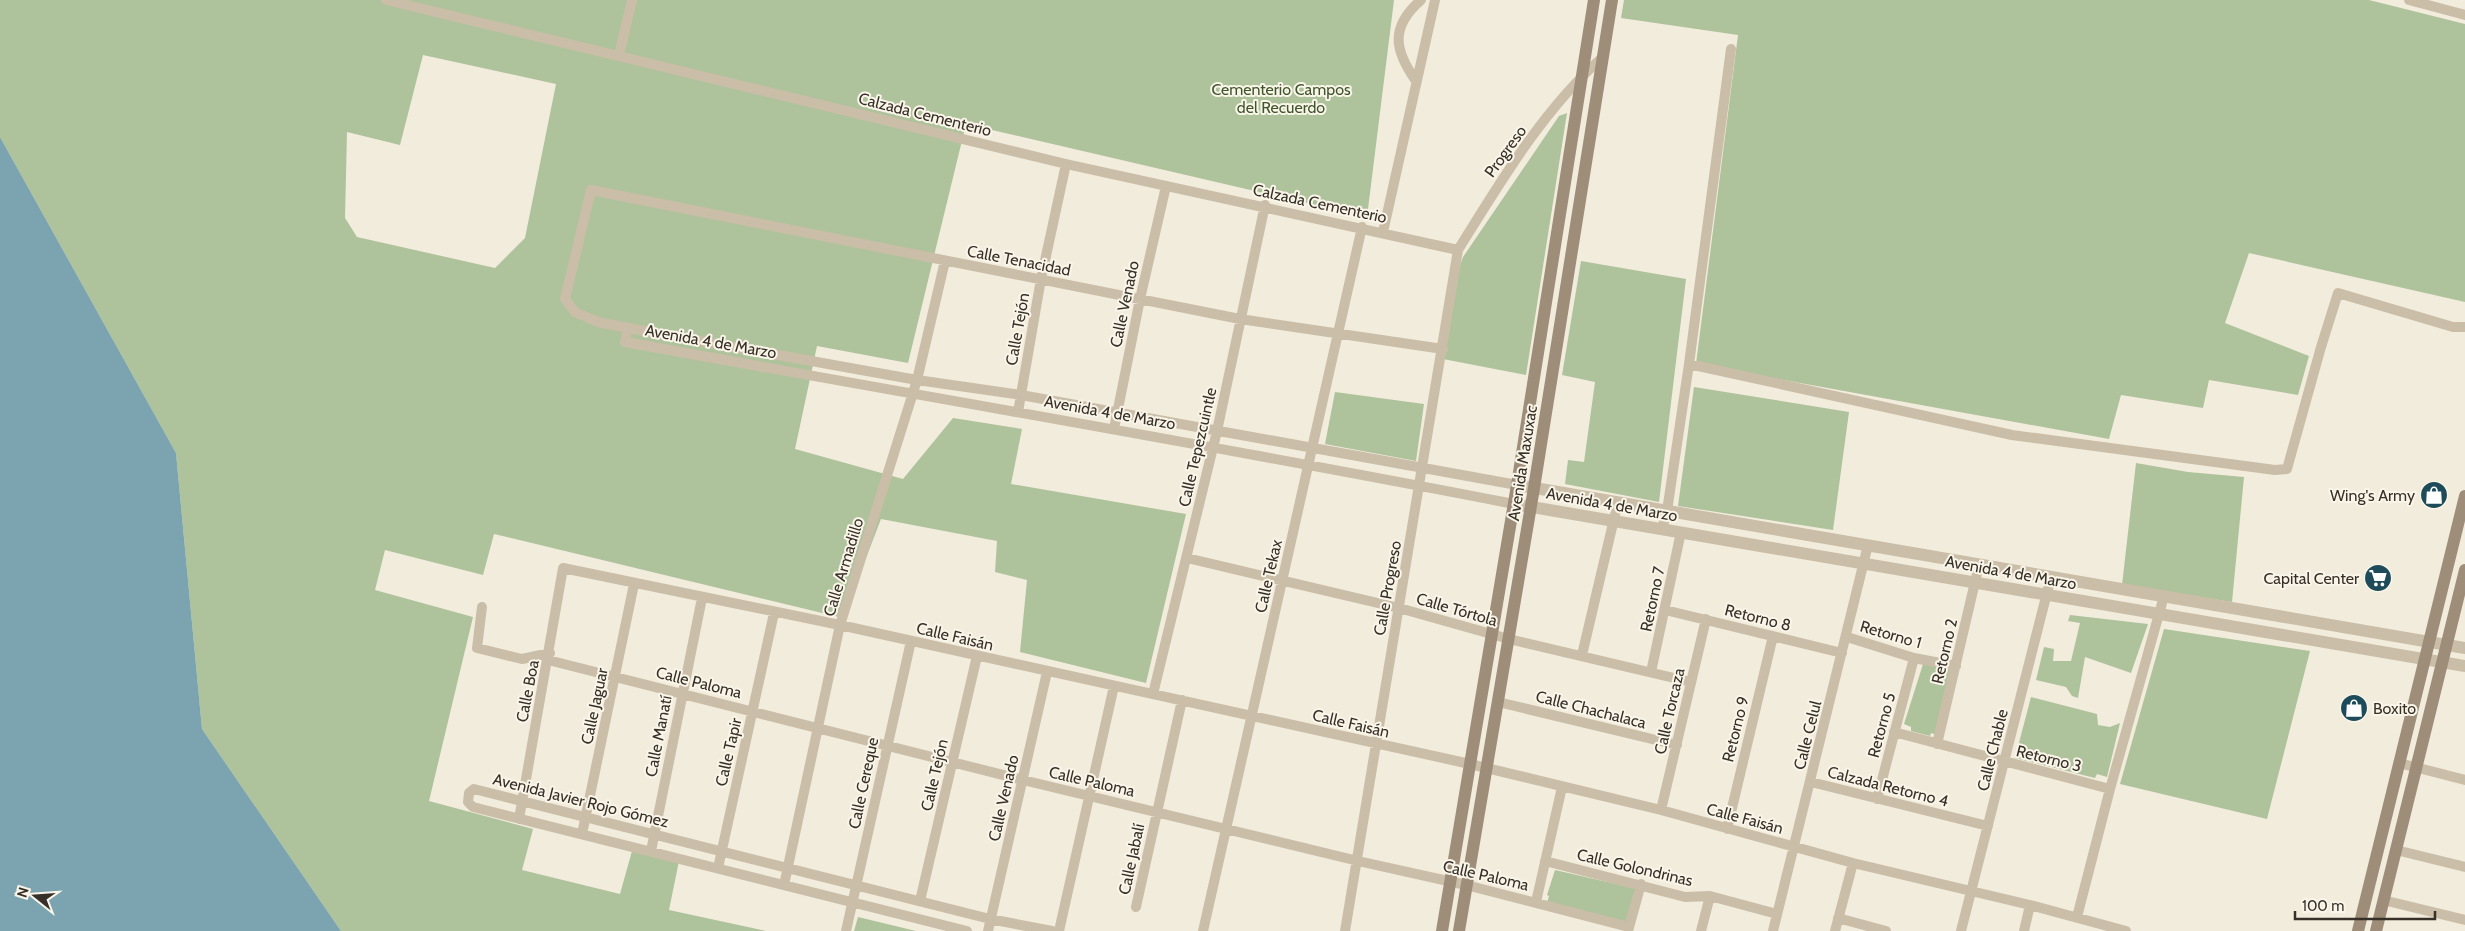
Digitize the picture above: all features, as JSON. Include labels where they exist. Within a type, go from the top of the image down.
[{"type":"main road","name":"Avenida Maxuxac","points":[[1442,931],[1514,504],[1594,0]]},
{"type":"main road","name":"Avenida Maxuxac","points":[[1458,931],[1531,507],[1612,0]]},
{"type":"main road","points":[[2358,931],[2465,496]]},
{"type":"main road","points":[[2376,931],[2465,570]]},
{"type":"street","name":"Calzada Cementerio","points":[[386,0],[1066,164],[1362,227],[1458,250]]},
{"type":"street","points":[[619,55],[632,0]]},
{"type":"street","points":[[1416,81],[1404,64],[1398,50],[1399,33],[1404,17],[1421,0]]},
{"type":"street","points":[[1383,232],[1435,0]]},
{"type":"street","points":[[2409,0],[2433,3],[2465,15]]},
{"type":"street","points":[[1662,529],[1667,511],[1689,364],[1731,49]]},
{"type":"street","name":"Progreso","points":[[1458,250],[1496,188],[1582,75],[1603,57]]},
{"type":"street","name":"Calle Tejón","points":[[1018,412],[1041,279],[1066,164]]},
{"type":"street","name":"Calle Venado","points":[[1114,429],[1140,299],[1166,186]]},
{"type":"street","name":"Calle Tenacidad","points":[[628,328],[598,322],[575,312],[565,299],[591,190],[1240,319],[1443,349]]},
{"type":"street","name":"Calle Tepezcuintle","points":[[1153,694],[1217,431],[1265,206]]},
{"type":"street","name":"Calle Tekax","points":[[1203,931],[1362,227]]},
{"type":"street","name":"Calle Progreso","points":[[1345,931],[1458,250]]},
{"type":"street","name":"Calle Armadillo","points":[[784,885],[816,728],[840,625],[917,380],[945,261]]},
{"type":"street","points":[[1689,364],[2012,435],[2275,470],[2287,469],[2320,347],[2338,293],[2453,327],[2465,327]]},
{"type":"street","name":"Avenida 4 de Marzo","points":[[2465,648],[1534,488],[1117,412],[1021,395],[917,380],[690,338],[628,328],[625,342],[912,395],[1309,464],[1531,507],[2465,666]]},
{"type":"street","points":[[689,353],[690,338]]},
{"type":"street","points":[[752,365],[754,350]]},
{"type":"street","points":[[822,378],[823,363]]},
{"type":"street","points":[[1582,655],[1618,502]]},
{"type":"street","name":"Retorno 7","points":[[1651,672],[1682,532]]},
{"type":"street","name":"Calle Celul","points":[[1773,931],[1868,546]]},
{"type":"street","name":"Calle Tórtola","points":[[1187,558],[1399,608],[1492,635],[1691,682]]},
{"type":"street","name":"Retorno 2","points":[[1937,744],[1979,564]]},
{"type":"street","name":"Calle Faisán","points":[[563,568],[774,613],[840,625],[1470,764],[1661,810],[1853,863],[1972,893],[2030,905],[2126,931]]},
{"type":"street","name":"Calle Boa","points":[[519,818],[563,568]]},
{"type":"street","name":"Calle Chable","points":[[1962,931],[2051,577]]},
{"type":"street","name":"Calle Jaguar","points":[[582,834],[634,584]]},
{"type":"street","points":[[2077,917],[2110,789],[2164,596]]},
{"type":"street","name":"Calle Manatí","points":[[651,850],[702,598]]},
{"type":"street","points":[[482,608],[477,648],[522,659],[549,656]]},
{"type":"street","name":"Retorno 8","points":[[1665,610],[1842,653]]},
{"type":"street","name":"Calle Tapir","points":[[718,868],[774,613]]},
{"type":"street","name":"Calle Torcaza","points":[[1661,810],[1706,619]]},
{"type":"street","name":"Retorno 9","points":[[1727,829],[1774,636]]},
{"type":"street","name":"Retorno 1","points":[[1846,637],[1914,658],[1956,666]]},
{"type":"street","name":"Calle Cereque","points":[[846,931],[911,641]]},
{"type":"street","name":"Calle Paloma","points":[[549,656],[616,677],[886,746],[1358,861],[1536,902],[1629,929]]},
{"type":"street","name":"Calle Tejón","points":[[920,901],[977,656]]},
{"type":"street","name":"Retorno 5","points":[[1877,799],[1914,658]]},
{"type":"street","name":"Calle Venado","points":[[988,931],[1047,672]]},
{"type":"street","points":[[1059,931],[1114,686]]},
{"type":"street","name":"Calle Jabalí","points":[[1136,908],[1182,700]]},
{"type":"street","name":"Calle Chachalaca","points":[[1498,702],[1677,745]]},
{"type":"street","name":"Retorno 3","points":[[1894,732],[2110,789]]},
{"type":"street","points":[[2399,763],[2465,780]]},
{"type":"street","name":"Calzada Retorno 4","points":[[1810,782],[1988,826]]},
{"type":"street","points":[[1536,902],[1562,787]]},
{"type":"street","name":"Avenida Javier Rojo Gómez","points":[[967,931],[651,850],[473,807],[468,802],[469,793],[474,789],[990,919],[1052,931]]},
{"type":"street","points":[[2396,850],[2465,867]]},
{"type":"street","name":"Calle Golondrinas","points":[[1545,861],[1641,884],[1685,897],[1710,896],[1777,914]]},
{"type":"street","points":[[1835,931],[1853,863]]},
{"type":"street","points":[[1629,929],[1641,884]]},
{"type":"street","points":[[1700,931],[1710,896]]},
{"type":"street","points":[[2384,900],[2465,920]]},
{"type":"street","points":[[2024,931],[2030,905]]},
{"type":"street","points":[[1838,918],[1886,931]]},
{"type":"green space","name":"Cementerio Campos del Recuerdo","points":[[0,0],[1394,0],[1367,217],[966,124],[908,363],[817,346],[795,449],[903,479],[953,418],[1022,429],[1011,484],[1186,514],[1146,683],[1020,652],[1027,580],[995,572],[997,541],[881,519],[843,618],[494,534],[483,575],[385,550],[375,590],[473,617],[429,801],[533,829],[522,870],[620,894],[632,851],[679,861],[669,910],[766,931],[341,931],[202,729],[176,453],[0,137]],"holes":[[[423,55],[556,84],[525,238],[495,268],[357,237],[345,218],[347,132],[400,145]]]},
{"type":"green space","points":[[1624,0],[2369,0],[2465,24],[2465,302],[2249,253],[2225,323],[2309,356],[2298,395],[2209,380],[2203,408],[2121,395],[2109,439],[1696,364],[1738,35],[1621,18]]},
{"type":"green space","points":[[1567,113],[1526,375],[1443,359],[1456,277],[1463,257],[1559,116]]},
{"type":"green space","points":[[1581,261],[1686,279],[1659,502],[1565,484],[1568,460],[1584,462],[1595,382],[1562,375]]},
{"type":"green space","points":[[1694,387],[1849,412],[1833,530],[1678,506]]},
{"type":"green space","points":[[1335,392],[1424,404],[1416,461],[1325,444]]},
{"type":"green space","points":[[2136,463],[2188,472],[2244,477],[2232,602],[2122,585]]},
{"type":"green space","points":[[2070,615],[2148,624],[2131,673],[2085,657],[2078,698],[2072,696],[2066,687],[2036,680],[2044,647],[2054,649],[2053,661],[2071,661],[2080,623],[2068,621]]},
{"type":"green space","points":[[2164,629],[2310,651],[2267,819],[2120,784]]},
{"type":"green space","points":[[1924,661],[1956,670],[1937,735],[1931,733],[1930,736],[1911,731],[1911,727],[1904,724]]},
{"type":"green space","points":[[2031,697],[2097,714],[2098,725],[2110,727],[2120,723],[2107,777],[2097,774],[2095,778],[2015,758]]},
{"type":"green space","points":[[1555,870],[1638,889],[1629,924],[1547,903],[1549,896],[1547,895]]},
{"type":"green space","points":[[858,917],[916,931],[854,931]]},
{"type":"water","points":[[0,137],[176,453],[202,729],[341,931],[0,931]]},
{"type":"place","name":"Wing's Army","points":[[2434,495]]},
{"type":"place","name":"Capital Center","points":[[2378,578]]},
{"type":"place","name":"Boxito","points":[[2354,708]]}]
